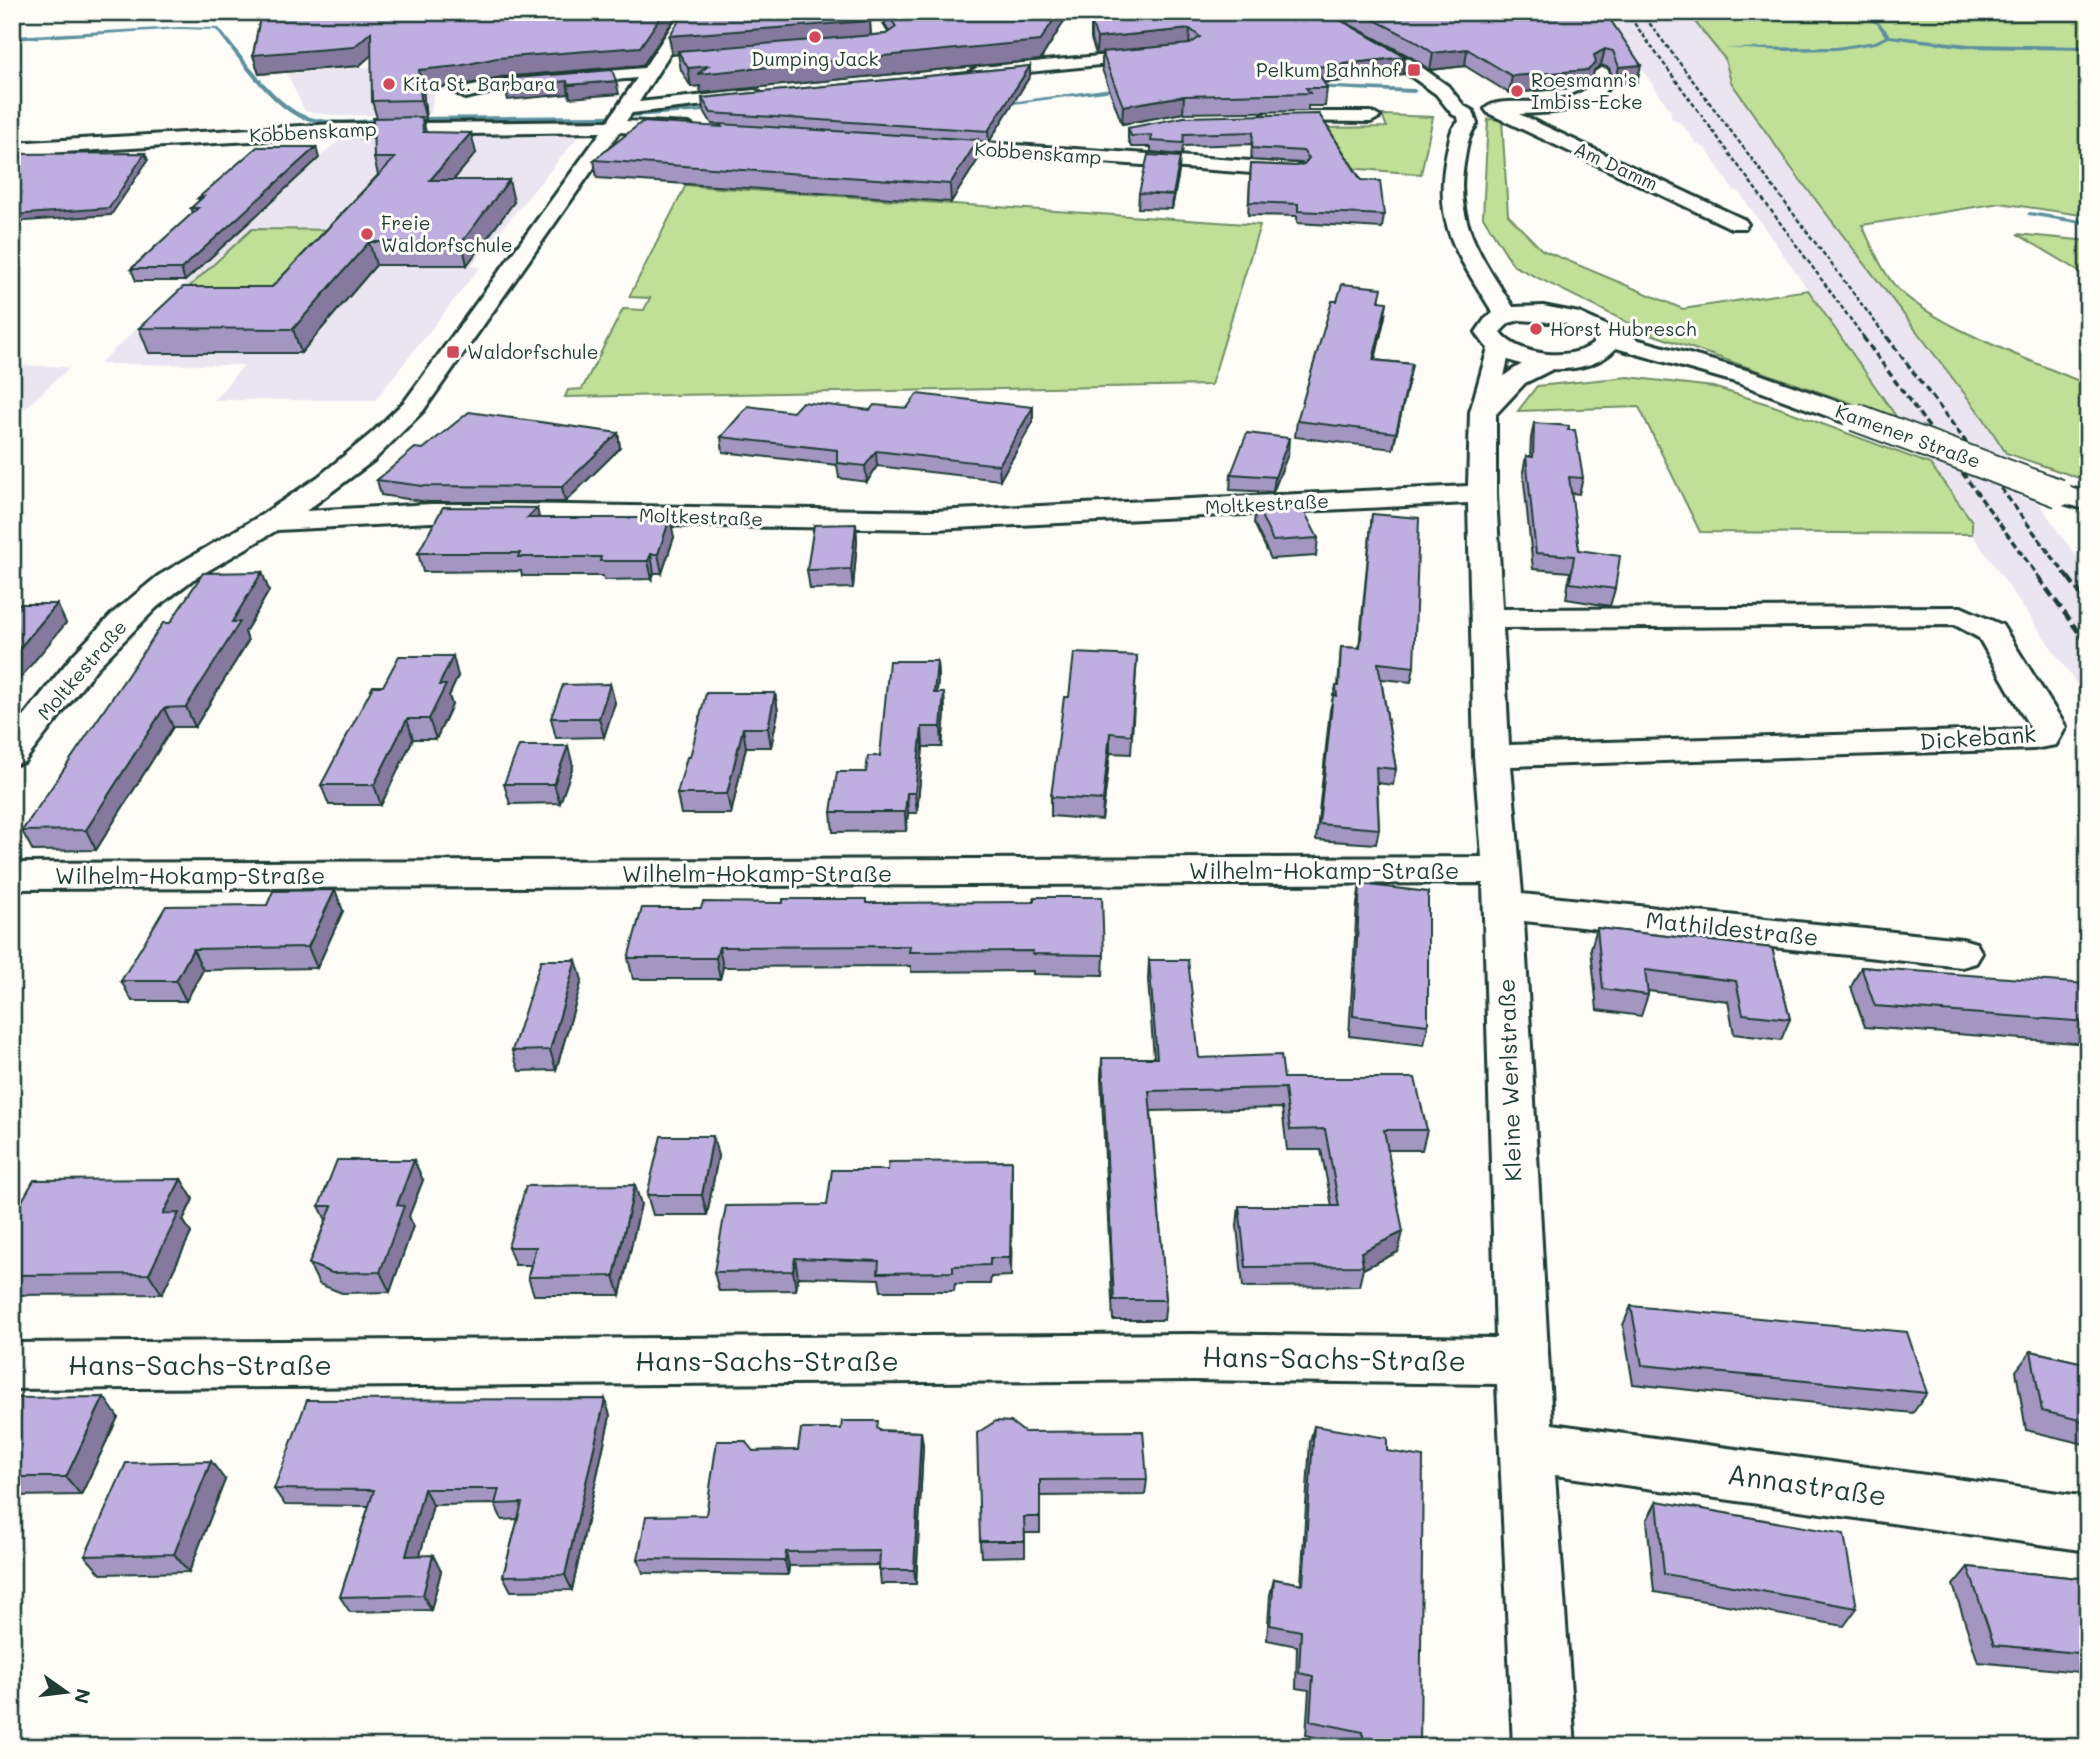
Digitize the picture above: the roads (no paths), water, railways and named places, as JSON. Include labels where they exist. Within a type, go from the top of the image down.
[{"type":"street","points":[[270,522],[373,447],[405,417],[659,66],[689,12]]},
{"type":"street","points":[[833,49],[887,45],[871,24],[876,19],[937,12]]},
{"type":"street","points":[[1308,12],[1404,64],[1445,93],[1459,116],[1452,210],[1473,257],[1507,316],[1551,314],[1585,322],[1600,346],[1580,360],[1521,356],[1499,346]]},
{"type":"street","points":[[966,74],[1176,54]]},
{"type":"street","points":[[465,93],[501,85],[659,66]]},
{"type":"street","points":[[1459,116],[1579,102],[1599,90],[1604,82],[1601,73]]},
{"type":"street","points":[[622,116],[776,93]]},
{"type":"street","name":"Am Damm","points":[[1494,110],[1738,223]]},
{"type":"street","name":"Kobbenskamp","points":[[12,149],[622,116],[712,131]]},
{"type":"street","points":[[1250,118],[1371,117]]},
{"type":"street","points":[[1049,153],[1094,140]]},
{"type":"street","name":"Kobbenskamp","points":[[905,144],[1295,170]]},
{"type":"street","points":[[1473,257],[1551,314]]},
{"type":"street","name":"Kleine Werlstraße","points":[[1507,316],[1493,323],[1488,331],[1499,346],[1483,412],[1482,494],[1492,757],[1502,888],[1526,1446],[1544,1747]]},
{"type":"street","name":"Kamener Straße","points":[[1600,346],[1727,372],[2088,502]]},
{"type":"street","points":[[1483,412],[1516,378],[1550,360]]},
{"type":"street","name":"Moltkestraße","points":[[12,754],[86,660],[142,604],[170,582],[270,522],[431,513],[934,520],[1482,494]]},
{"type":"street","name":"Dickebank","points":[[1486,619],[1961,616],[1991,632],[2049,727],[2044,738],[2033,739],[1492,757]]},
{"type":"street","name":"Wilhelm-Hokamp-Straße","points":[[12,876],[1502,888]]},
{"type":"street","name":"Mathildestraße","points":[[1502,888],[1962,953]]},
{"type":"street","name":"Hans-Sachs-Straße","points":[[12,1366],[1192,1357],[1522,1361]]},
{"type":"street","name":"Annastraße","points":[[1526,1446],[2088,1524]]},
{"type":"waterway","points":[[1854,12],[1879,23],[1888,36]]},
{"type":"waterway","points":[[12,38],[180,28],[217,29],[270,91],[293,112],[324,121],[389,120]]},
{"type":"waterway","points":[[1727,48],[1836,49],[1876,42],[1888,36]]},
{"type":"waterway","points":[[1888,36],[1968,46],[2088,48]]},
{"type":"waterway","points":[[1312,86],[1414,91]]},
{"type":"waterway","points":[[998,104],[1126,88]]},
{"type":"waterway","points":[[411,119],[603,117],[718,110]]},
{"type":"waterway","points":[[2030,214],[2088,223]]},
{"type":"railway","points":[[1626,12],[1865,339]]},
{"type":"railway","points":[[1641,12],[1888,339]]},
{"type":"railway","points":[[1863,337],[2040,579]]},
{"type":"railway","points":[[1887,337],[2069,579]]},
{"type":"railway","points":[[2038,577],[2088,645]]},
{"type":"railway","points":[[2068,577],[2088,604]]},
{"type":"place","name":"Dumping Jack","points":[[815,37]]},
{"type":"place","name":"Pelkum Bahnhof","points":[[1414,70]]},
{"type":"place","name":"Kita St. Barbara","points":[[389,84]]},
{"type":"place","name":"Roesmann's Imbiss-Ecke","points":[[1517,91]]},
{"type":"place","name":"Freie Waldorfschule","points":[[367,234]]},
{"type":"place","name":"Horst Hubresch","points":[[1536,329]]},
{"type":"place","name":"Waldorfschule","points":[[453,352]]}]
